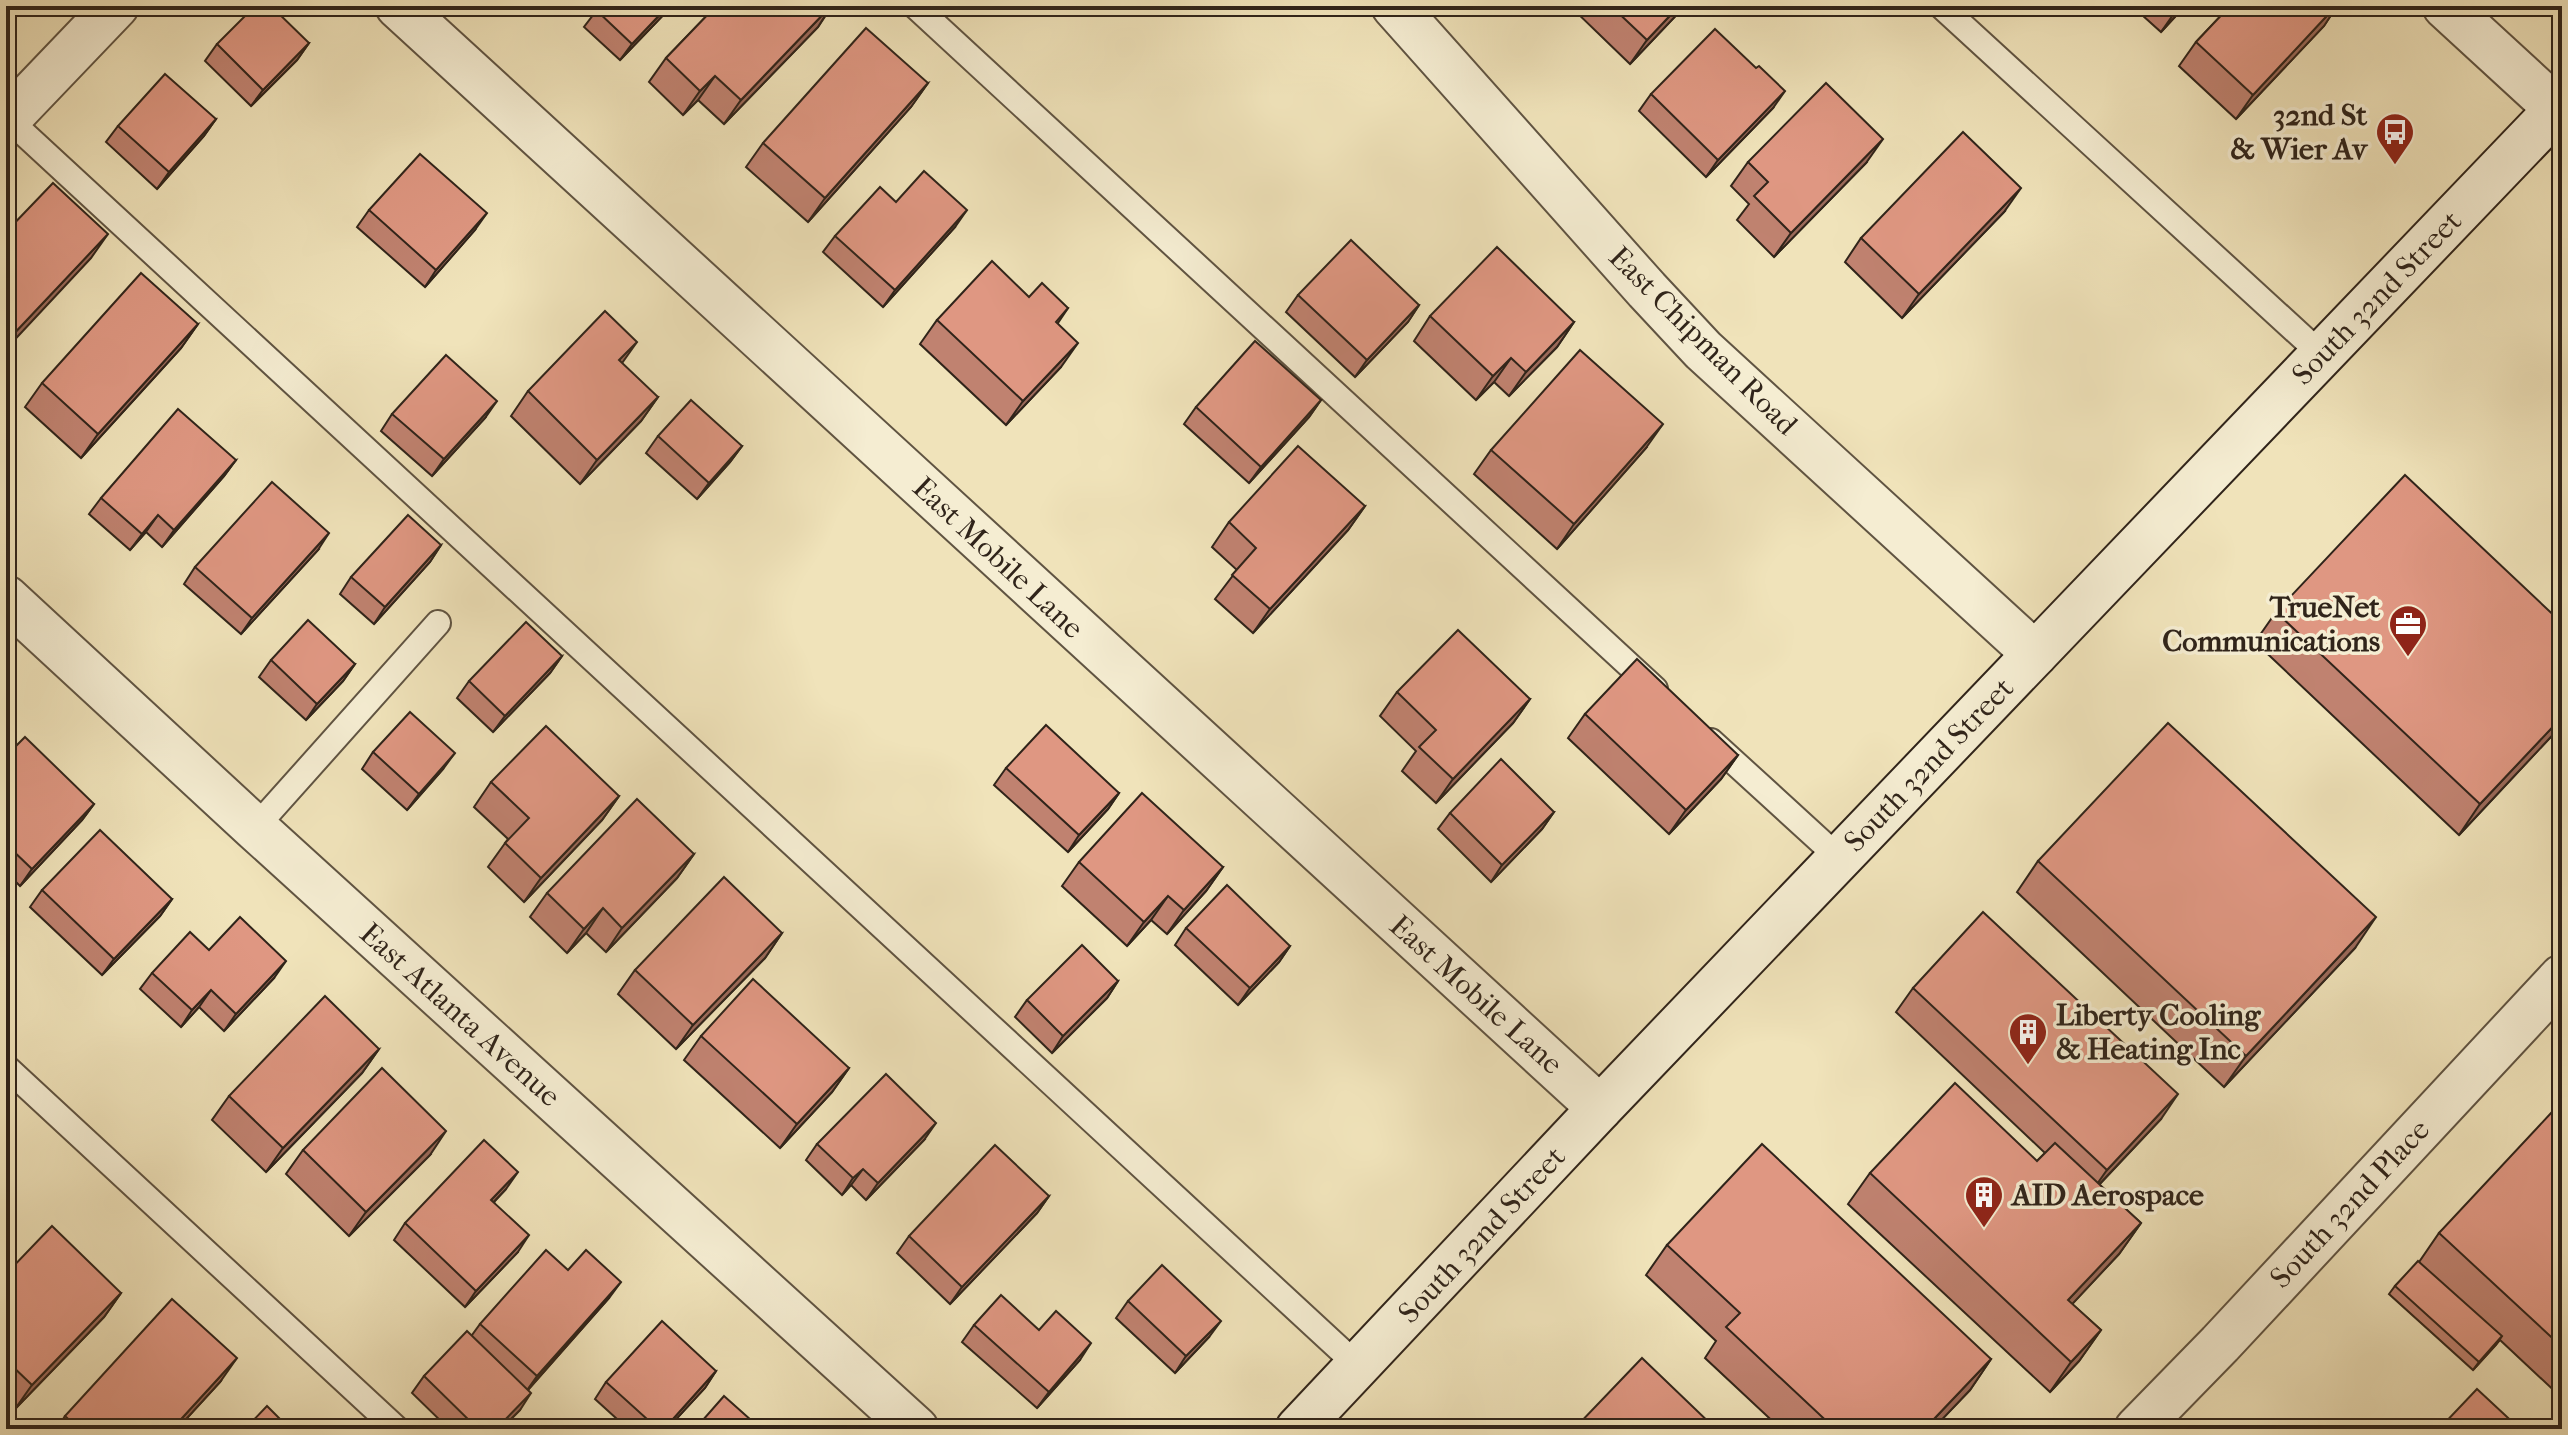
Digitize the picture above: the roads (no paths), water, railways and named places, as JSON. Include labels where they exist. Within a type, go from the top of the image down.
[{"type":"street","points":[[7,119],[116,6]]},
{"type":"street","name":"East Mobile Lane","points":[[398,6],[1600,1108]]},
{"type":"street","name":"East Chipman Road","points":[[1394,6],[1703,350],[2035,654]]},
{"type":"street","points":[[2445,6],[2560,107]]},
{"type":"street","name":"South 32nd Street","points":[[1298,1429],[1600,1108],[2560,107]]},
{"type":"street","name":"East Atlanta Avenue","points":[[6,598],[916,1429]]},
{"type":"street","name":"South 32nd Place","points":[[2137,1429],[2562,977]]},
{"type":"lane","points":[[915,6],[1666,699]]},
{"type":"lane","points":[[1941,6],[2323,356]]},
{"type":"lane","points":[[7,119],[1358,1366]]},
{"type":"lane","points":[[255,828],[438,623]]},
{"type":"lane","points":[[1690,721],[1839,858]]},
{"type":"lane","points":[[6,1067],[397,1429]]},
{"type":"place","name":"32nd St & Wier Av","points":[[2395,166]]},
{"type":"place","name":"TrueNet Communications","points":[[2408,658]]},
{"type":"place","name":"Liberty Cooling & Heating Inc","points":[[2028,1066]]},
{"type":"place","name":"AID Aerospace","points":[[1984,1229]]}]
